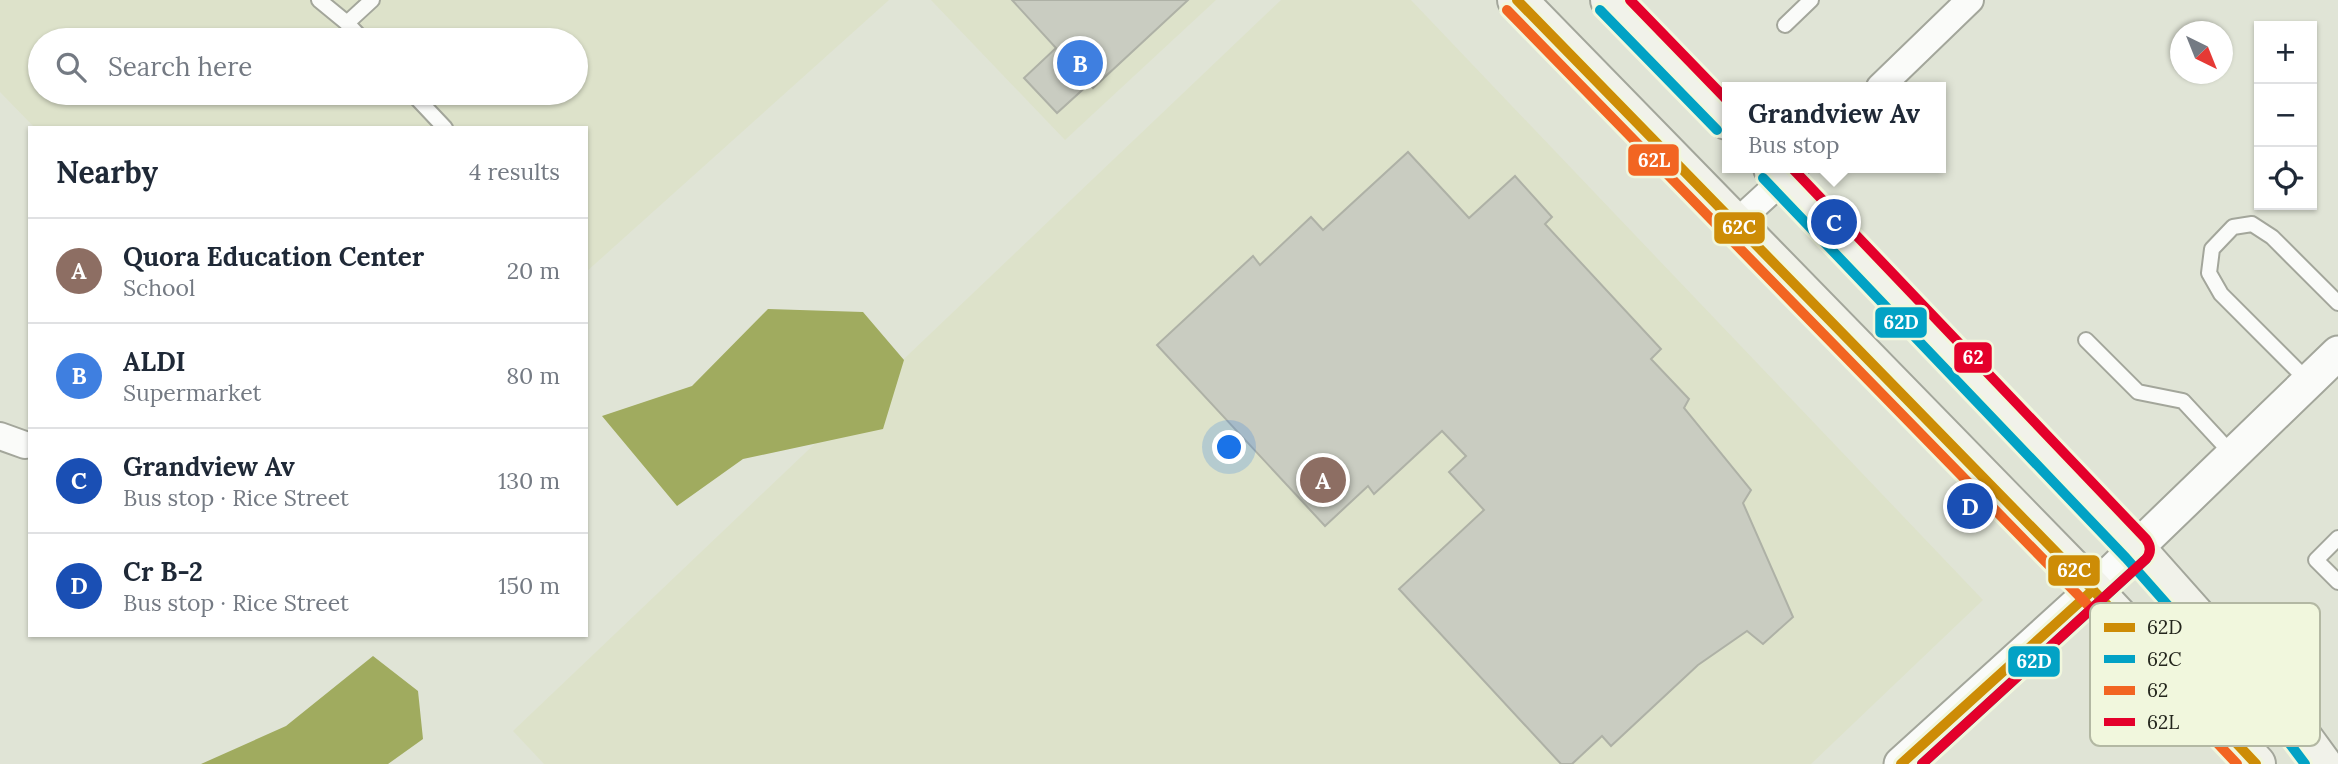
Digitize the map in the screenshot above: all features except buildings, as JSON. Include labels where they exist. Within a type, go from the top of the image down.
[{"type":"main road","points":[[1517,0],[2105,603]]},
{"type":"main road","points":[[1610,0],[1722,115]]},
{"type":"main road","points":[[1786,173],[2184,603]]},
{"type":"main road","points":[[2239,746],[2256,764]]},
{"type":"main road","points":[[2309,746],[2322,764]]},
{"type":"street","points":[[1885,82],[1970,0]]},
{"type":"street","points":[[1737,223],[1784,173]]},
{"type":"street","points":[[1901,764],[2093,590],[2338,354]]},
{"type":"street","points":[[0,436],[25,445]]},
{"type":"lane","points":[[319,0],[352,28]]},
{"type":"lane","points":[[347,23],[372,0]]},
{"type":"lane","points":[[1785,25],[1811,0]]},
{"type":"lane","points":[[423,105],[443,126]]},
{"type":"lane","points":[[2309,382],[2221,294],[2209,273],[2212,249],[2233,228],[2252,224],[2272,237],[2338,303]]},
{"type":"lane","points":[[2086,340],[2138,392],[2183,401],[2233,455]]},
{"type":"lane","points":[[2338,538],[2316,560],[2338,582]]},
{"type":"shaded area","points":[[0,0],[889,0],[588,270],[588,126],[33,126],[0,92]]},
{"type":"shaded area","points":[[931,0],[1216,0],[1065,140]]},
{"type":"shaded area","points":[[1281,0],[1411,0],[1983,600],[1811,764],[544,764],[513,731]]},
{"type":"shaded area","points":[[768,309],[863,312],[904,360],[883,429],[743,459],[677,506],[602,416],[692,386]]},
{"type":"shaded area","points":[[373,656],[418,691],[423,739],[388,764],[201,764],[286,726]]},
{"type":"transit line","name":"62C","points":[[1517,0],[2105,603]]},
{"type":"transit line","name":"62","points":[[1630,0],[1722,95]]},
{"type":"transit line","name":"62L","points":[[1507,10],[2090,607]]},
{"type":"transit line","name":"62D","points":[[1600,10],[1717,130]]},
{"type":"transit line","name":"62","points":[[1797,173],[2146,539],[2150,547],[2146,559],[2098,603]]},
{"type":"transit line","name":"62D","points":[[1763,178],[2166,603]]},
{"type":"transit line","name":"62D","points":[[2098,603],[2146,559]]},
{"type":"transit line","name":"62C","points":[[1901,764],[2093,590]]},
{"type":"transit line","name":"62D","points":[[1922,764],[2090,610]]},
{"type":"transit line","name":"62","points":[[1922,764],[2090,610]]},
{"type":"transit line","name":"62L","points":[[2220,746],[2237,764]]},
{"type":"transit line","name":"62C","points":[[2239,746],[2256,764]]},
{"type":"transit line","name":"62D","points":[[2292,746],[2305,764]]},
{"type":"place","name":"ALDI","points":[[1080,63]]},
{"type":"place","name":"Grandview Av","points":[[1834,222]]},
{"type":"place","name":"Quora Education Center","points":[[1323,480]]},
{"type":"place","name":"Cr B-2","points":[[1970,506]]}]
